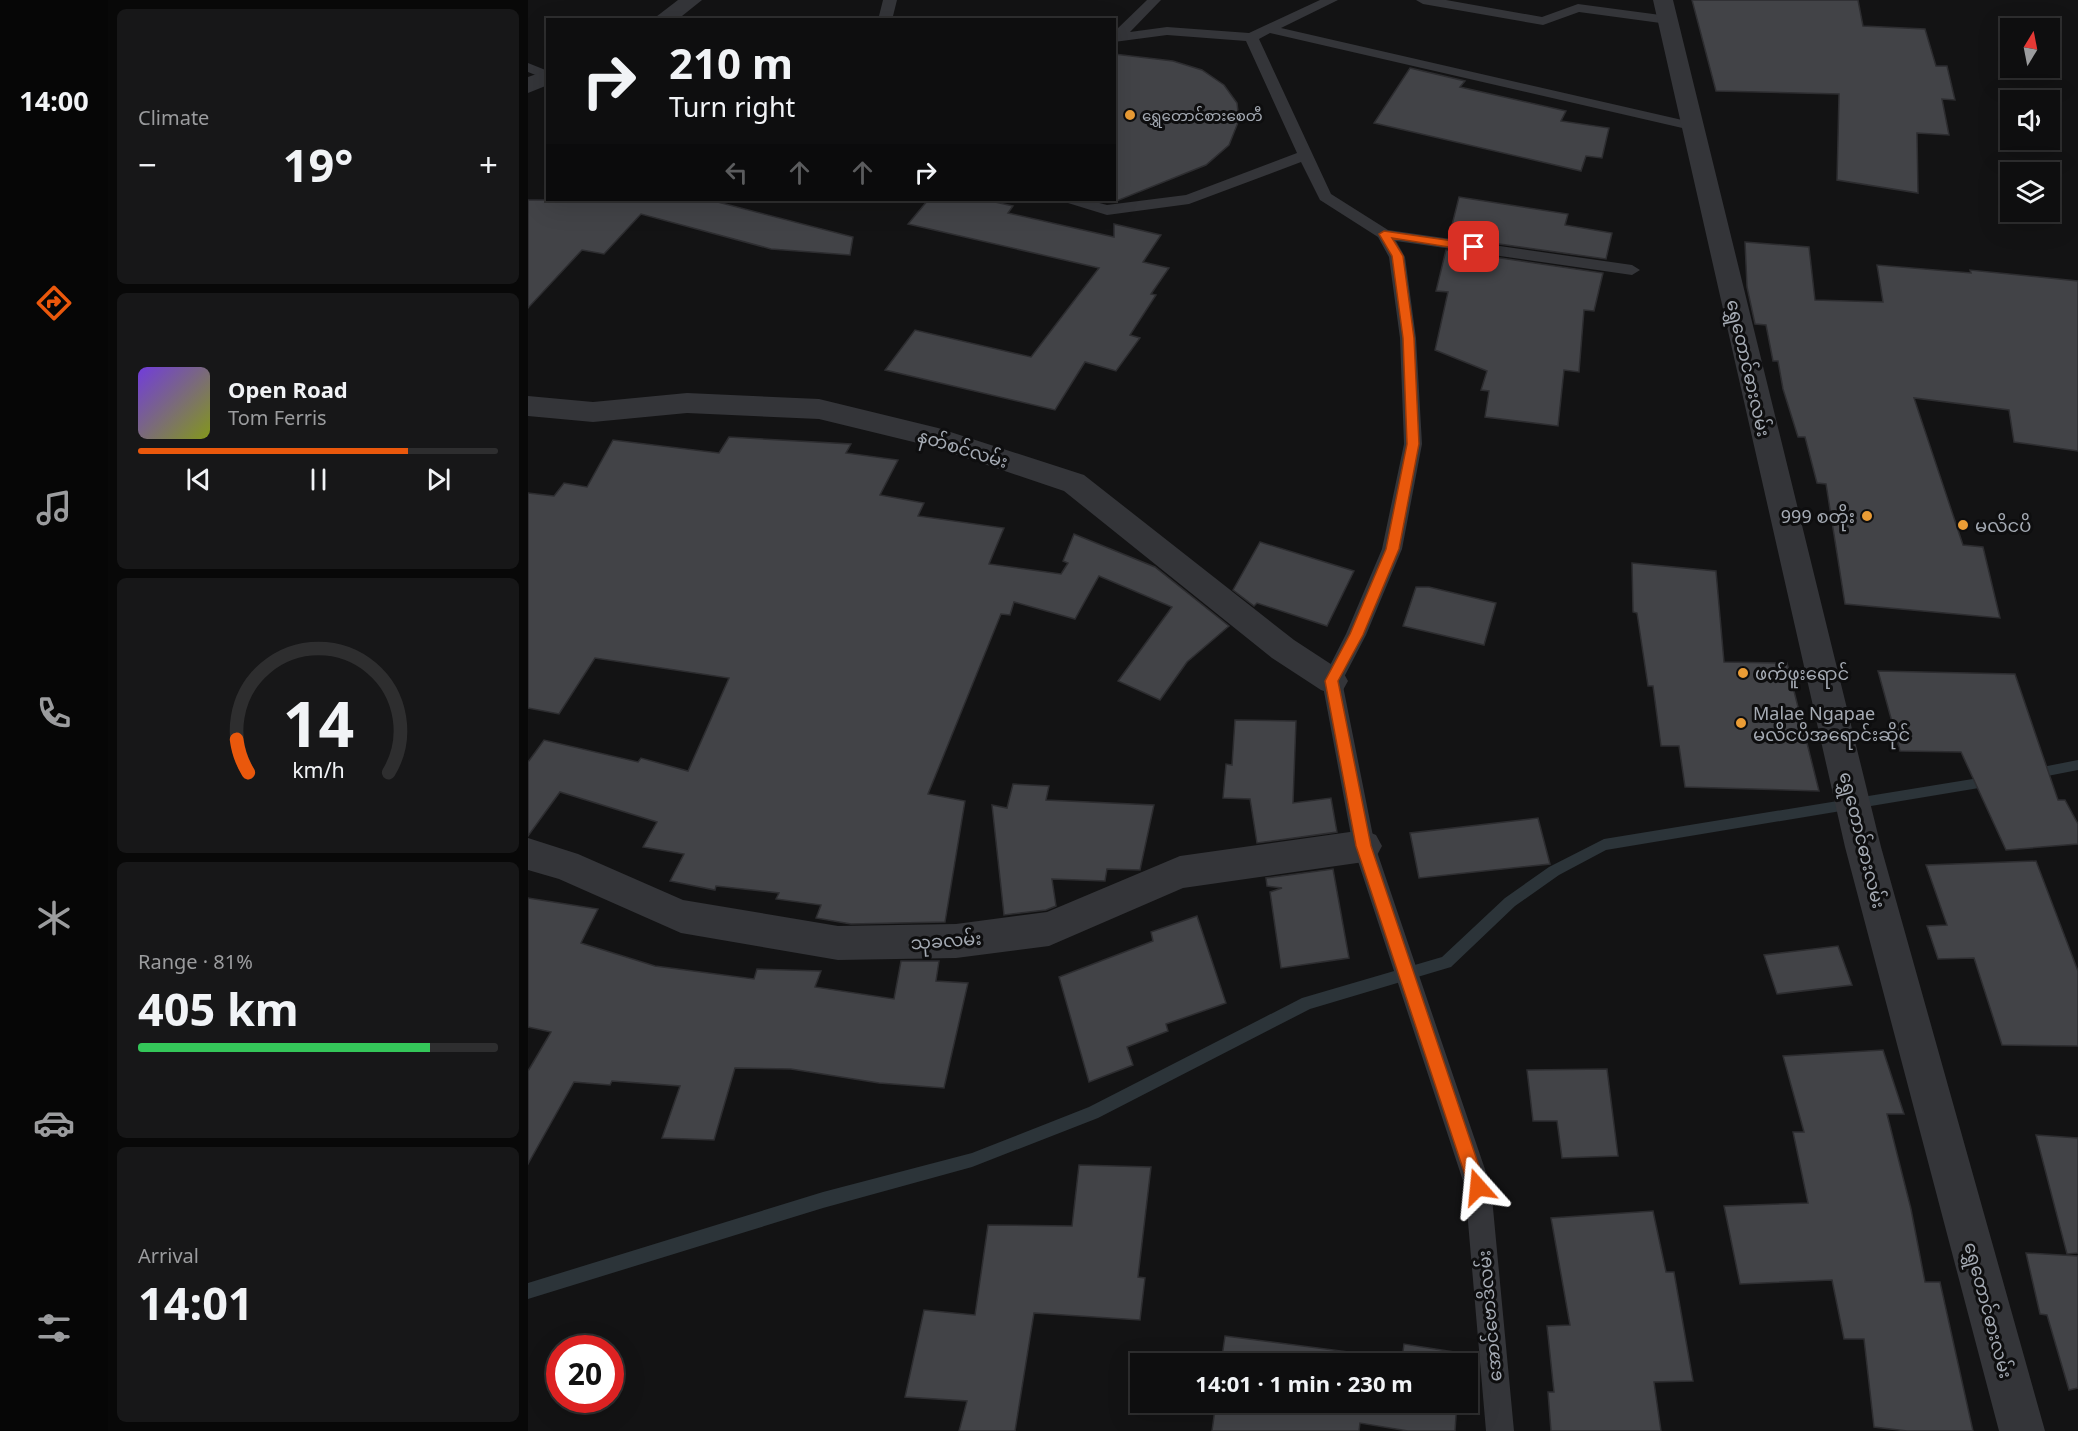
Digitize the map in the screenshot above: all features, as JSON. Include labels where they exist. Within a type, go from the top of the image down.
[{"type":"street","points":[[665,18],[692,0]]},
{"type":"street","name":"ရွှေတောင်ဓားလမ်း","points":[[1666,10],[1691,126],[1863,847],[2022,1431]]},
{"type":"street","points":[[528,86],[546,77]]},
{"type":"street","name":"နတ်စင်လမ်း","points":[[528,406],[593,412],[687,403],[819,409],[938,438],[1074,483],[1283,649],[1332,681]]},
{"type":"street","name":"သုခလမ်း","points":[[528,854],[565,865],[681,916],[838,944],[956,941],[1049,929],[1180,872],[1364,846]]},
{"type":"lane","points":[[886,18],[890,0]]},
{"type":"lane","points":[[1116,37],[1154,0]]},
{"type":"lane","points":[[1116,37],[1167,32],[1251,37],[1331,0]]},
{"type":"lane","points":[[1423,0],[1544,21],[1577,4],[1666,10]]},
{"type":"lane","points":[[1268,29],[1691,126]]},
{"type":"lane","points":[[1251,37],[1304,156],[1325,197],[1384,234],[1632,270]]},
{"type":"lane","points":[[528,67],[546,75]]},
{"type":"lane","points":[[1076,201],[1107,210],[1189,199],[1304,156]]},
{"type":"lane","points":[[1332,681],[1356,635],[1392,549],[1413,444],[1408,338],[1397,256],[1384,234]]},
{"type":"lane","name":"အောင်ဗောဒိလမ်း","points":[[1332,681],[1364,846],[1478,1187],[1500,1431]]},
{"type":"building","points":[[1692,0],[1858,0],[1863,26],[1925,29],[1936,66],[1947,66],[1955,100],[1942,99],[1949,135],[1917,133],[1918,193],[1837,180],[1839,94],[1716,91]]},
{"type":"building","points":[[1116,54],[1173,61],[1202,70],[1224,85],[1237,103],[1239,120],[1229,145],[1206,165],[1114,202],[1116,201]]},
{"type":"building","points":[[1410,68],[1465,81],[1460,87],[1566,111],[1561,121],[1609,128],[1602,158],[1586,156],[1581,171],[1374,123]]},
{"type":"building","points":[[1459,197],[1568,214],[1565,225],[1612,233],[1606,259],[1449,237]]},
{"type":"building","points":[[528,200],[714,201],[853,237],[850,255],[771,249],[641,214],[604,254],[582,250],[528,308]]},
{"type":"building","points":[[927,201],[990,201],[1013,206],[1008,213],[1114,237],[1114,224],[1161,235],[1143,262],[1169,268],[1151,294],[1156,295],[1130,335],[1140,338],[1116,371],[1085,362],[1055,410],[885,370],[915,330],[1031,357],[1099,268],[908,224]]},
{"type":"building","points":[[1745,242],[1809,247],[1815,300],[1883,302],[1877,265],[1971,273],[1970,270],[2078,281],[2078,451],[2014,442],[2009,410],[1914,398],[1963,545],[1983,547],[2000,618],[1845,604],[1826,484],[1817,483],[1805,437],[1798,437],[1783,389],[1778,361],[1773,361],[1766,325],[1755,324],[1747,287]]},
{"type":"building","points":[[1446,250],[1603,273],[1594,311],[1584,310],[1579,372],[1564,370],[1558,426],[1485,417],[1489,391],[1481,390],[1487,371],[1435,350],[1448,292],[1436,291]]},
{"type":"building","points":[[729,437],[851,444],[846,453],[898,460],[880,495],[924,503],[918,516],[1004,528],[989,564],[1061,574],[1068,563],[1063,561],[1074,534],[1155,567],[1229,626],[1187,662],[1160,700],[1118,681],[1172,607],[1099,576],[1075,619],[1014,602],[1010,615],[1001,614],[928,794],[965,801],[945,922],[851,924],[816,918],[821,905],[776,899],[779,893],[716,886],[715,890],[670,881],[684,854],[643,847],[657,822],[560,792],[528,836],[528,762],[544,740],[638,762],[641,758],[688,771],[729,678],[595,658],[559,714],[528,708],[528,493],[554,496],[564,483],[587,487],[613,440],[719,453]]},
{"type":"building","points":[[1260,542],[1354,571],[1327,626],[1257,603],[1254,606],[1233,590]]},
{"type":"building","points":[[1632,563],[1716,571],[1724,662],[1787,663],[1819,791],[1685,787],[1679,746],[1661,746],[1653,686],[1648,686],[1637,613],[1633,612]]},
{"type":"building","points":[[1416,587],[1429,587],[1496,603],[1484,645],[1403,626]]},
{"type":"building","points":[[1878,671],[2015,674],[2058,800],[2065,800],[2078,824],[2078,844],[2006,850],[1961,752],[1900,751]]},
{"type":"building","points":[[1235,720],[1296,721],[1293,803],[1331,798],[1337,832],[1257,843],[1250,799],[1223,798],[1226,764],[1232,765]]},
{"type":"building","points":[[1013,784],[1049,786],[1046,800],[1154,805],[1140,870],[1107,869],[1105,881],[1052,879],[1056,906],[1046,910],[1004,915],[992,805],[1007,808]]},
{"type":"building","points":[[1538,818],[1550,864],[1419,878],[1410,833]]},
{"type":"building","points":[[2036,861],[2078,971],[2078,1046],[2002,1045],[1974,958],[1938,959],[1927,926],[1947,925],[1926,865]]},
{"type":"building","points":[[1333,869],[1349,958],[1281,968],[1270,892],[1282,888],[1267,886],[1266,878]]},
{"type":"building","points":[[528,898],[598,909],[581,943],[655,966],[754,979],[757,969],[821,971],[815,987],[894,999],[901,961],[939,961],[936,981],[968,983],[944,1088],[879,1083],[791,1069],[735,1068],[714,1140],[662,1138],[680,1086],[612,1081],[610,1085],[574,1082],[528,1164],[528,1071],[551,1032],[528,1027]]},
{"type":"building","points":[[1197,916],[1226,1003],[1166,1024],[1168,1031],[1127,1047],[1133,1065],[1089,1082],[1059,977],[1153,941],[1151,932]]},
{"type":"building","points":[[1838,946],[1852,985],[1777,994],[1764,955]]},
{"type":"building","points":[[1883,1050],[1904,1114],[1887,1114],[1911,1209],[1925,1282],[1940,1282],[1973,1431],[1907,1431],[1874,1427],[1864,1339],[1844,1339],[1832,1280],[1740,1284],[1724,1206],[1808,1203],[1793,1132],[1804,1132],[1783,1056]]},
{"type":"building","points":[[1607,1069],[1618,1156],[1562,1158],[1557,1121],[1533,1121],[1527,1070]]},
{"type":"building","points":[[2036,1135],[2078,1138],[2078,1253],[2067,1254]]},
{"type":"building","points":[[1079,1165],[1151,1167],[1138,1277],[1145,1278],[1140,1320],[1034,1313],[1015,1431],[959,1431],[967,1401],[905,1397],[924,1310],[975,1315],[988,1225],[1072,1226]]},
{"type":"building","points":[[1653,1211],[1666,1272],[1674,1272],[1693,1381],[1654,1382],[1661,1431],[1551,1431],[1548,1392],[1554,1392],[1547,1326],[1570,1325],[1551,1218]]},
{"type":"building","points":[[2026,1253],[2078,1256],[2078,1388],[2069,1390],[2047,1315],[2040,1314]]},
{"type":"building","points":[[1225,1336],[1356,1353],[1223,1353]]},
{"type":"building","points":[[1404,1344],[1460,1353],[1403,1353]]},
{"type":"building","points":[[1214,1413],[1456,1413],[1455,1431],[1408,1431],[1360,1423],[1359,1431],[1212,1431]]},
{"type":"waterway","points":[[2032,774],[2078,765]]},
{"type":"waterway","points":[[528,1291],[823,1200],[972,1160],[1093,1113],[1307,1003],[1446,962],[1510,902],[1554,871],[1604,845],[1991,781]]},
{"type":"place","name":"ရွှေတောင်စားစေတီ","points":[[1130,115]]},
{"type":"place","name":"999 စတိုး","points":[[1867,516]]},
{"type":"place","name":"မလိငပိ","points":[[1963,525]]},
{"type":"place","name":"ဖက်ဖူးရောင်","points":[[1743,673]]},
{"type":"place","name":"Malae Ngapae မလိငပိအရောင်းဆိုင်","points":[[1741,723]]},
{"type":"route","points":[[1474,247],[1384,234],[1397,256],[1408,338],[1413,444],[1392,549],[1356,635],[1332,681],[1364,846],[1478,1187]]}]
